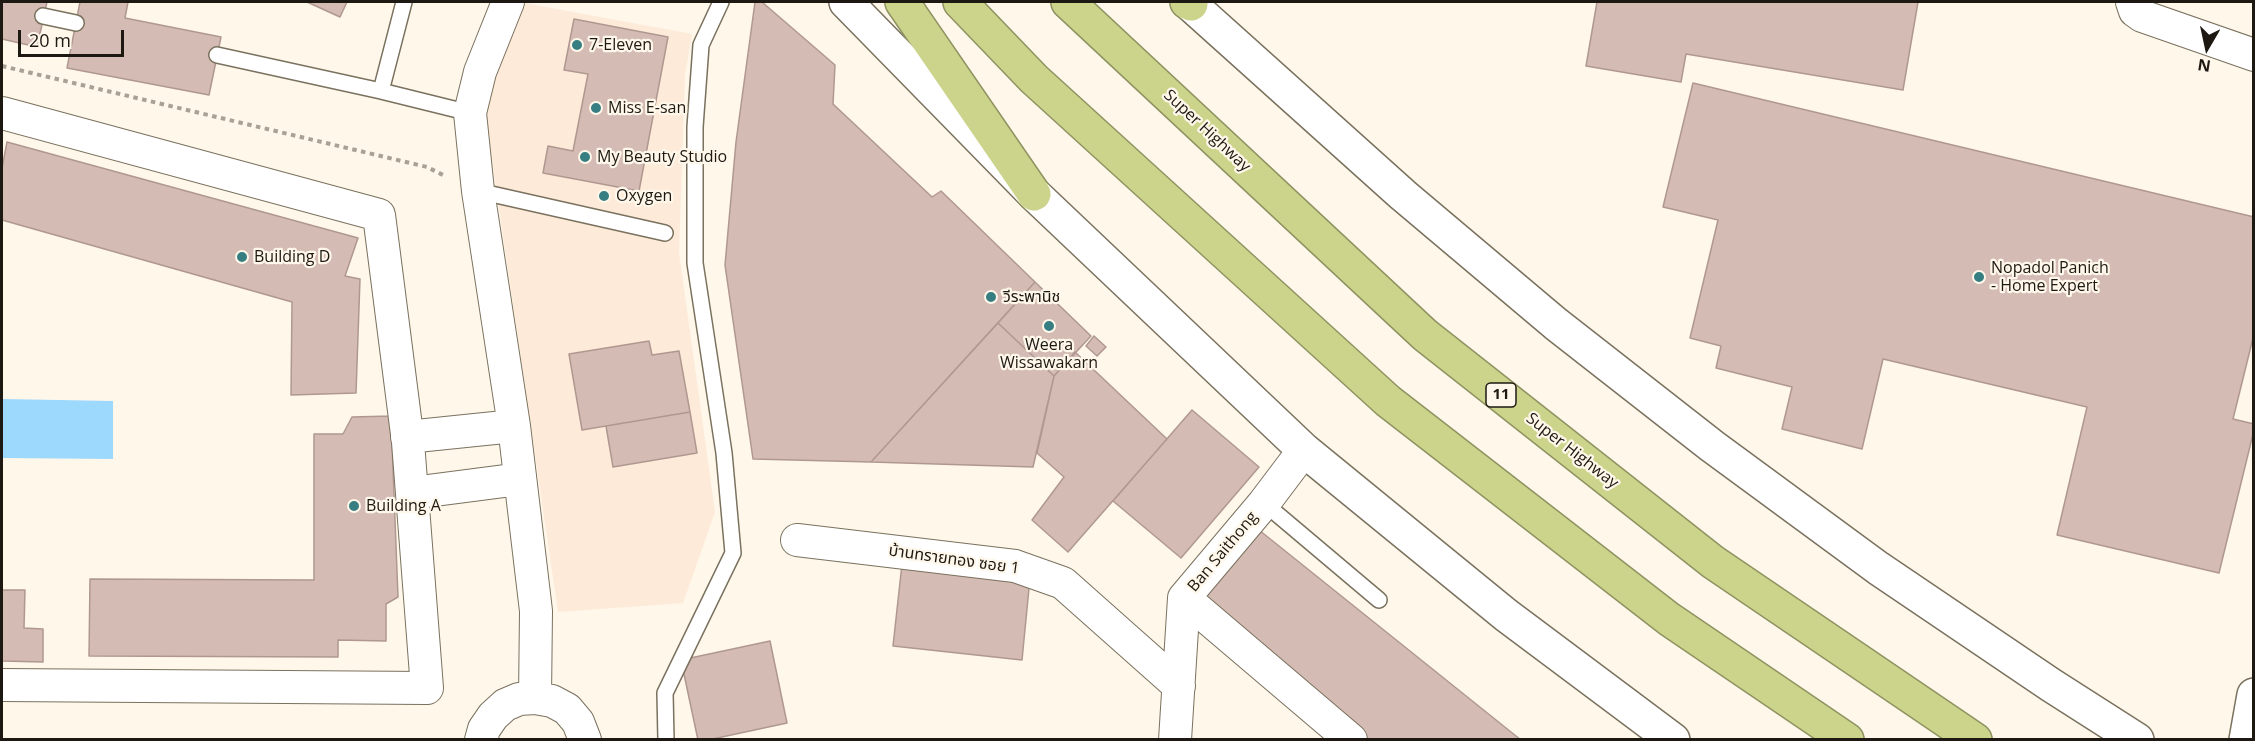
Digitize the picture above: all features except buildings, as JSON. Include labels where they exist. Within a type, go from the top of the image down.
[{"type":"highway","points":[[902,2],[1034,194]]},
{"type":"highway","points":[[960,2],[1034,79],[1388,401],[1669,619],[1847,740]]},
{"type":"highway","name":"Super Highway","points":[[1068,2],[1425,335],[1713,562],[1975,740]]},
{"type":"main road","points":[[846,2],[1034,194],[1304,450],[1488,601],[1673,740]]},
{"type":"main road","points":[[1189,2],[1412,203],[1556,324],[1712,446],[1878,568],[2137,740]]},
{"type":"main road","points":[[2246,740],[2253,695]]},
{"type":"street","points":[[508,2],[480,72],[470,113],[478,191],[514,426],[536,611],[535,698]]},
{"type":"street","points":[[2132,2],[2135,11],[2142,16],[2253,54]]},
{"type":"street","points":[[2,113],[379,215],[407,437],[427,688],[2,685]]},
{"type":"street","points":[[407,437],[514,426]]},
{"type":"street","name":"Ban Saithong","points":[[1175,740],[1184,598],[1264,503],[1304,450]]},
{"type":"street","points":[[412,493],[520,479]]},
{"type":"street","name":"บ้านทรายทอง ซอย 1","points":[[797,540],[1015,566],[1063,583],[1179,686]]},
{"type":"street","points":[[1184,598],[1351,740]]},
{"type":"street","points":[[481,740],[489,722],[505,705],[519,699],[535,698],[552,701],[567,709],[578,722],[585,740]]},
{"type":"lane","points":[[381,91],[404,2]]},
{"type":"lane","points":[[666,740],[665,693],[733,553],[724,453],[694,263],[695,127],[701,45],[721,2]]},
{"type":"lane","points":[[43,16],[75,23]]},
{"type":"lane","points":[[217,55],[470,113]]},
{"type":"lane","points":[[478,191],[665,233]]},
{"type":"lane","points":[[1264,503],[1379,600]]},
{"type":"path","points":[[2,66],[427,167],[478,191]]},
{"type":"shaded area","points":[[519,2],[692,34],[685,75],[679,253],[715,512],[683,603],[558,612],[485,113],[491,71]]},
{"type":"water","points":[[2,399],[113,401],[113,459],[2,458]]},
{"type":"place","name":"7-Eleven","points":[[577,45]]},
{"type":"place","name":"Miss E-san","points":[[596,108]]},
{"type":"place","name":"My Beauty Studio","points":[[585,157]]},
{"type":"place","name":"Oxygen","points":[[604,196]]},
{"type":"place","name":"Building D","points":[[242,257]]},
{"type":"place","name":"Nopadol Panich - Home Expert","points":[[1979,277]]},
{"type":"place","name":"วีระพานิช","points":[[991,297]]},
{"type":"place","name":"Weera Wissawakarn","points":[[1049,326]]},
{"type":"place","name":"Building A","points":[[354,506]]}]
